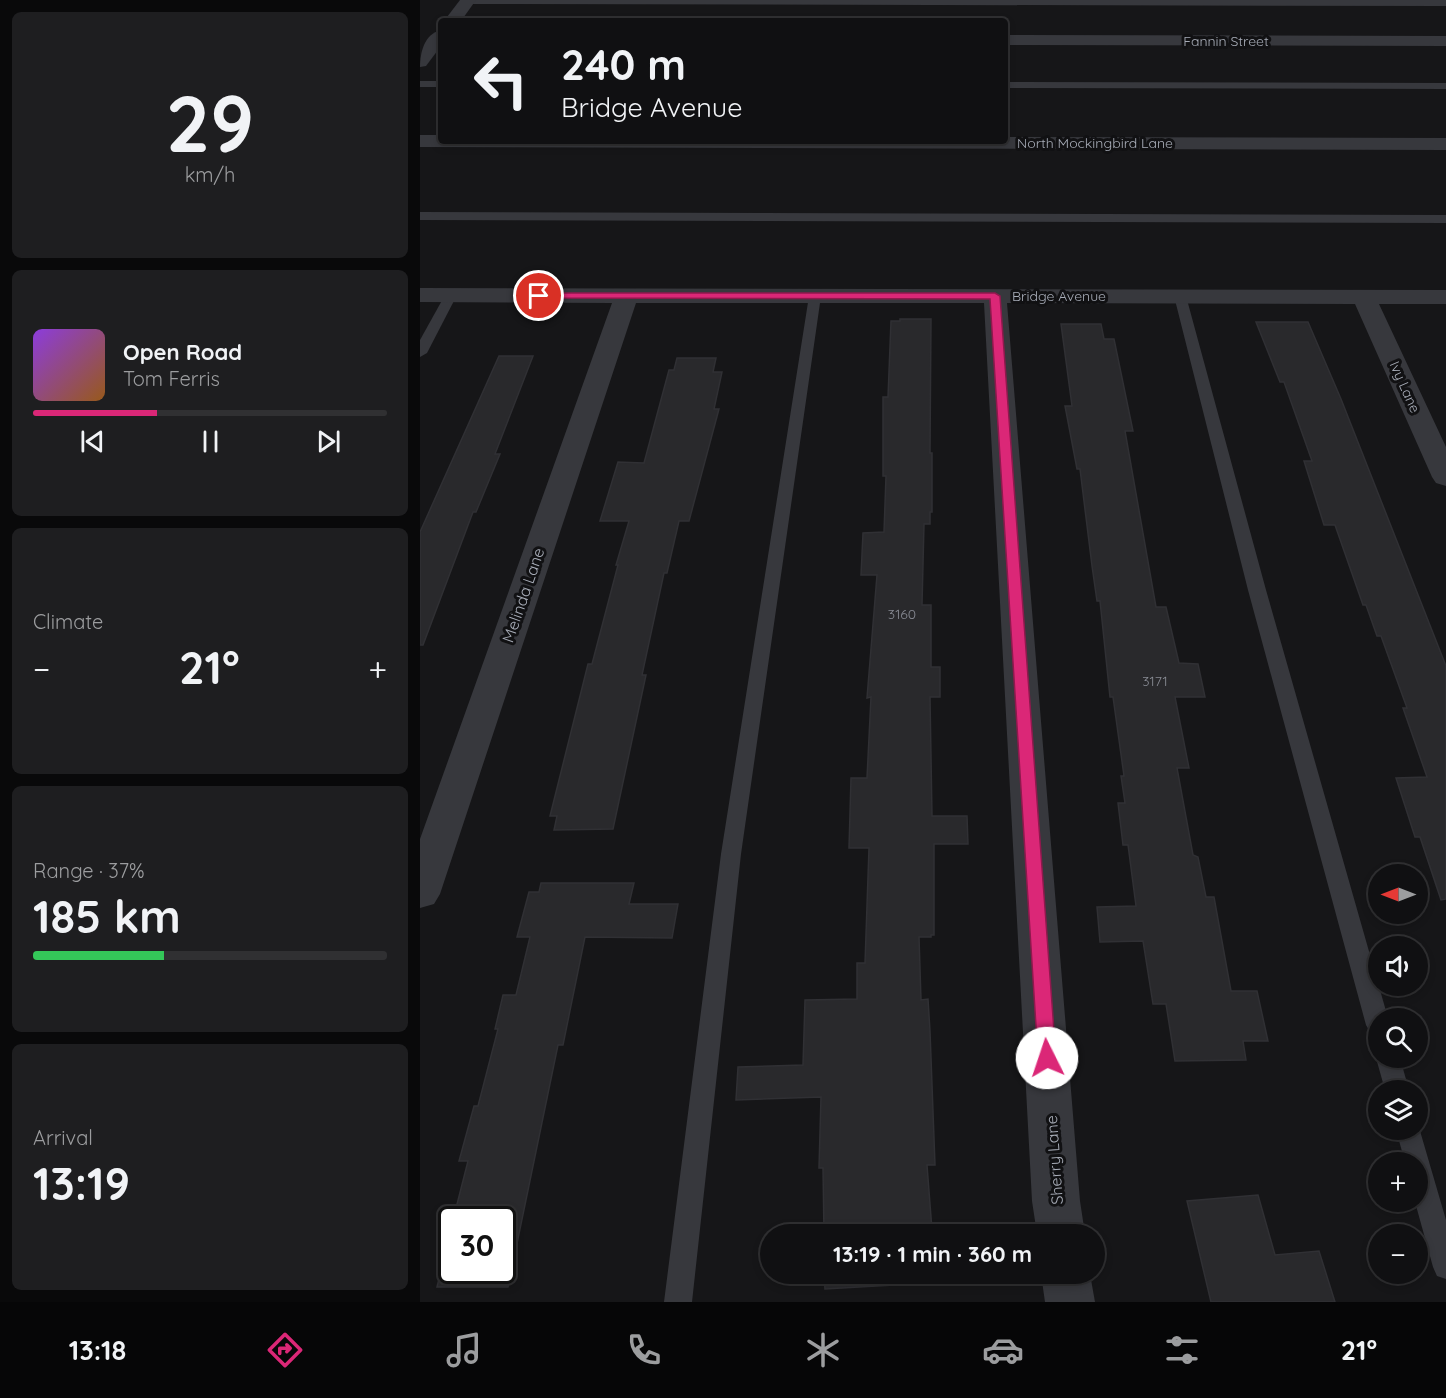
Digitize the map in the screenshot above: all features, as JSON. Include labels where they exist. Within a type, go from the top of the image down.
[{"type":"street","points":[[454,18],[467,1]]},
{"type":"street","points":[[420,62],[438,40]]},
{"type":"street","name":"Fannin Street","points":[[1008,40],[1446,41]]},
{"type":"street","name":"North Mockingbird Lane","points":[[420,141],[438,141]]},
{"type":"street","name":"North Mockingbird Lane","points":[[1008,143],[1446,144]]},
{"type":"street","name":"Bridge Avenue","points":[[420,295],[1446,297]]},
{"type":"street","name":"Melinda Lane","points":[[420,894],[626,296]]},
{"type":"street","name":"Sherry Lane","points":[[995,296],[1060,1224]]},
{"type":"street","name":"Ivy Lane","points":[[1364,297],[1446,477]]},
{"type":"street","points":[[1067,1284],[1070,1302]]},
{"type":"lane","points":[[467,1],[1446,3]]},
{"type":"lane","points":[[420,84],[438,84]]},
{"type":"lane","points":[[1008,85],[1446,86]]},
{"type":"lane","points":[[420,216],[1446,219]]},
{"type":"lane","points":[[420,352],[451,295]]},
{"type":"lane","points":[[678,1302],[731,854],[815,296]]},
{"type":"lane","points":[[1180,296],[1257,590],[1373,1008]]},
{"type":"lane","points":[[1428,1203],[1446,1267]]},
{"type":"building","points":[[900,319],[931,319],[932,512],[930,512],[930,524],[924,524],[922,605],[931,605],[931,667],[940,667],[940,697],[930,697],[932,816],[967,816],[968,844],[934,844],[934,935],[919,937],[921,1000],[928,999],[930,1031],[935,1165],[927,1165],[932,1224],[824,1224],[823,1168],[819,1168],[821,1097],[736,1100],[738,1067],[803,1065],[805,1000],[857,999],[857,963],[865,963],[869,848],[849,848],[851,778],[867,778],[871,697],[867,698],[877,575],[861,575],[863,533],[884,532],[886,476],[883,476],[883,397],[888,397],[891,321],[900,321]]},
{"type":"building","points":[[1256,322],[1308,322],[1341,399],[1446,666],[1446,899],[1441,900],[1420,837],[1415,837],[1396,778],[1427,777],[1403,708],[1407,708],[1381,636],[1377,636],[1366,605],[1363,605],[1335,525],[1324,525],[1304,461],[1312,461],[1284,382],[1280,382]]},
{"type":"building","points":[[1061,324],[1101,324],[1104,339],[1114,339],[1133,431],[1125,431],[1156,607],[1166,607],[1179,663],[1198,664],[1205,697],[1175,697],[1189,768],[1177,768],[1193,855],[1198,857],[1206,897],[1214,897],[1231,991],[1257,991],[1268,1041],[1243,1041],[1246,1060],[1175,1061],[1166,1004],[1153,1004],[1143,941],[1100,942],[1097,907],[1136,906],[1128,845],[1123,845],[1118,803],[1125,803],[1121,776],[1124,776],[1113,697],[1110,697],[1100,601],[1097,601],[1080,469],[1077,469],[1065,406],[1072,406]]},
{"type":"building","points":[[499,356],[533,356],[495,454],[500,454],[476,512],[473,512],[423,645],[420,645],[420,532]]},
{"type":"building","points":[[677,358],[716,358],[713,372],[722,372],[714,409],[719,409],[689,521],[679,521],[667,573],[664,573],[642,675],[646,675],[613,829],[554,830],[557,816],[550,816],[588,664],[592,664],[629,521],[600,521],[618,462],[644,463],[669,370],[674,370]]},
{"type":"building","points":[[541,883],[634,883],[629,904],[678,904],[672,938],[585,937],[563,1045],[558,1045],[516,1248],[516,1206],[457,1206],[468,1161],[459,1161],[474,1106],[478,1106],[498,1029],[495,1029],[503,995],[516,995],[530,937],[517,937],[529,892],[539,892]]},
{"type":"building","points":[[1258,1195],[1275,1255],[1319,1251],[1335,1302],[1211,1302],[1187,1201]]},
{"type":"building","points":[[438,1283],[509,1284],[508,1287],[437,1287]]},
{"type":"building","points":[[825,1284],[911,1284],[825,1289]]},
{"type":"route","points":[[539,296],[995,296],[1047,1058]]}]
